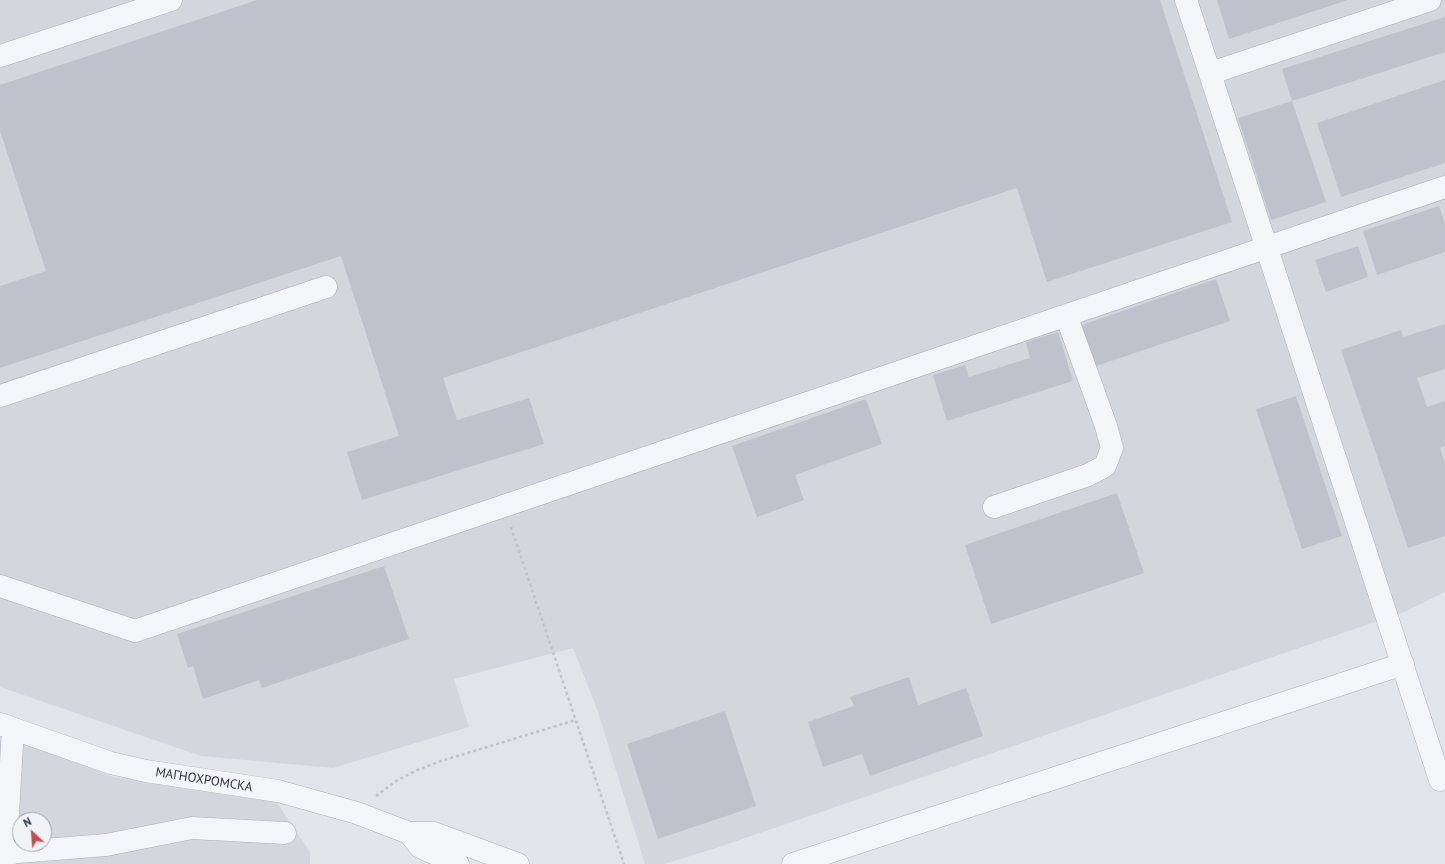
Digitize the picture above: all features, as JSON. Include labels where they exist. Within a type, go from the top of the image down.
[{"type":"street","points":[[0,56],[171,0]]},
{"type":"street","points":[[1186,0],[1268,247],[1440,780]]},
{"type":"street","points":[[1210,73],[1430,0]]},
{"type":"street","points":[[0,586],[135,631],[1445,187]]},
{"type":"street","points":[[0,396],[326,287]]},
{"type":"street","points":[[994,507],[1088,475],[1105,466],[1112,448],[1106,426],[1066,315]]},
{"type":"street","points":[[793,864],[1403,664]]},
{"type":"street","points":[[6,726],[5,858],[106,845],[192,828],[285,833]]},
{"type":"street","name":"МАГНОХРОМСКА","points":[[6,726],[111,763],[146,771],[278,791],[357,813],[410,833],[434,833],[518,864]]},
{"type":"street","name":"МАГНОХРОМСКА","points":[[410,833],[420,847],[458,864]]},
{"type":"path","points":[[504,506],[624,864]]},
{"type":"path","points":[[357,813],[375,796],[396,781],[417,770],[576,720]]},
{"type":"shaded area","points":[[0,0],[1445,0],[1445,592],[1404,612],[716,848],[664,864],[645,864],[597,709],[573,648],[454,679],[469,727],[333,768],[201,756],[0,687]]},
{"type":"shaded area","points":[[0,730],[113,777],[273,797],[310,852],[310,864],[0,864]]},
{"type":"building","points":[[257,0],[1160,0],[1232,222],[1047,282],[1017,188],[443,378],[457,420],[529,398],[544,444],[362,500],[347,452],[399,436],[341,256],[0,368],[0,286],[46,271],[0,131],[0,85]]},
{"type":"building","points":[[1217,0],[1348,0],[1229,39]]},
{"type":"building","points":[[1445,17],[1445,52],[1292,101],[1282,69]]},
{"type":"building","points":[[1445,80],[1445,163],[1341,197],[1317,123]]},
{"type":"building","points":[[1292,101],[1326,202],[1271,220],[1238,118]]},
{"type":"building","points":[[1439,206],[1445,223],[1445,252],[1377,275],[1363,231]]},
{"type":"building","points":[[1358,246],[1368,277],[1326,292],[1315,260]]},
{"type":"building","points":[[1216,279],[1230,321],[1096,366],[1082,325]]},
{"type":"building","points":[[1445,324],[1445,369],[1417,378],[1427,407],[1445,401],[1445,446],[1440,448],[1445,462],[1445,536],[1408,548],[1341,350],[1401,330],[1403,337]]},
{"type":"building","points":[[1058,332],[1073,381],[947,421],[933,375],[965,365],[969,377],[1030,358],[1026,342]]},
{"type":"building","points":[[1296,396],[1342,536],[1302,549],[1256,409]]},
{"type":"building","points":[[866,399],[882,444],[795,475],[804,500],[757,517],[732,446]]},
{"type":"building","points":[[1117,493],[1144,573],[991,624],[965,545]]},
{"type":"building","points":[[384,566],[409,639],[262,688],[259,680],[203,699],[193,666],[188,668],[177,634]]},
{"type":"building","points":[[909,677],[918,705],[966,688],[983,736],[870,776],[862,754],[823,767],[808,722],[854,706],[850,697]]},
{"type":"building","points":[[725,711],[756,806],[658,839],[627,744]]}]
